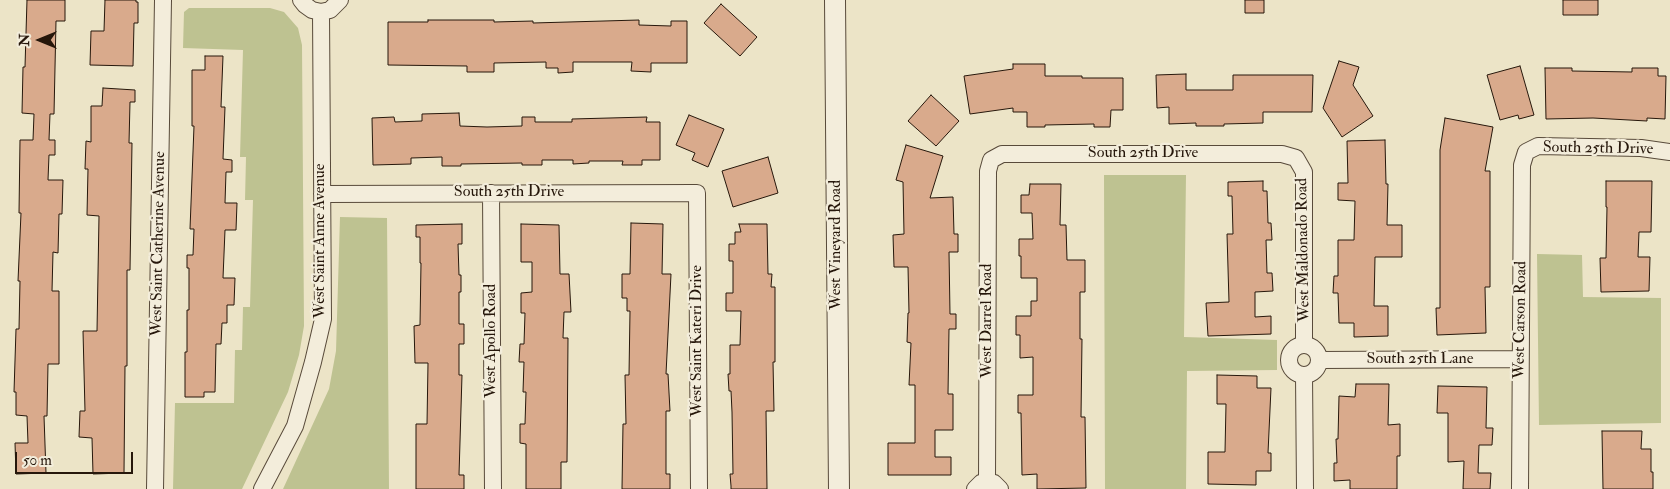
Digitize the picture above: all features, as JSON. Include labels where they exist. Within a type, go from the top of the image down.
[{"type":"street","name":"West Saint Catherine Avenue","points":[[155,489],[163,0]]},
{"type":"street","points":[[301,0],[305,6],[321,12],[330,10],[340,0]]},
{"type":"street","name":"West Vineyard Road","points":[[835,0],[839,489]]},
{"type":"street","name":"West Saint Anne Avenue","points":[[262,489],[295,426],[314,362],[323,319],[321,12]]},
{"type":"street","name":"South 25th Drive","points":[[1526,152],[1538,146],[1641,148],[1670,152]]},
{"type":"street","name":"West Carson Road","points":[[1520,489],[1522,165],[1526,152]]},
{"type":"street","name":"South 25th Drive","points":[[991,160],[1002,154],[1282,154],[1296,158]]},
{"type":"street","name":"West Maldonado Road","points":[[1296,158],[1304,172],[1304,344]]},
{"type":"street","name":"West Darrel Road","points":[[987,487],[988,171],[991,160]]},
{"type":"street","name":"West Apollo Road","points":[[491,193],[493,489]]},
{"type":"street","name":"South 25th Drive","points":[[322,194],[697,193]]},
{"type":"street","name":"West Saint Kateri Drive","points":[[697,193],[699,489]]},
{"type":"street","name":"West Maldonado Road","points":[[1304,375],[1297,374],[1292,370],[1288,360],[1292,350],[1304,344],[1311,346],[1316,350],[1320,360]]},
{"type":"street","name":"South 25th Lane","points":[[1320,360],[1520,359]]},
{"type":"street","points":[[1305,489],[1304,375],[1311,374],[1316,370],[1320,360]]},
{"type":"green space","points":[[189,8],[270,8],[284,12],[298,28],[302,45],[304,326],[299,355],[288,392],[242,489],[173,489],[175,403],[234,403],[235,350],[242,350],[243,307],[250,307],[253,200],[245,200],[246,157],[240,157],[243,50],[183,48],[184,12]]},
{"type":"green space","points":[[1104,175],[1186,175],[1184,337],[1277,340],[1277,370],[1187,371],[1186,489],[1105,489]]},
{"type":"green space","points":[[340,217],[387,218],[389,489],[283,489],[329,389],[336,351]]},
{"type":"green space","points":[[1537,254],[1582,255],[1583,297],[1661,298],[1661,423],[1539,425]]},
{"type":"building","points":[[27,0],[65,0],[65,21],[56,21],[54,114],[50,114],[49,140],[55,140],[55,155],[49,155],[48,180],[63,180],[62,214],[59,214],[58,253],[53,252],[52,291],[59,291],[59,364],[48,364],[47,416],[44,416],[46,473],[16,474],[15,443],[28,443],[27,416],[16,415],[16,392],[14,392],[16,329],[19,329],[20,140],[33,140],[34,114],[22,113]]},
{"type":"building","points":[[105,0],[136,0],[138,2],[138,23],[134,23],[133,66],[90,65],[91,31],[104,31]]},
{"type":"building","points":[[1245,0],[1264,0],[1264,13],[1245,13]]},
{"type":"building","points":[[1563,0],[1598,0],[1598,15],[1563,15]]},
{"type":"building","points":[[721,4],[757,37],[740,56],[704,23]]},
{"type":"building","points":[[428,20],[533,21],[533,23],[639,20],[639,25],[671,26],[671,21],[687,21],[687,63],[651,63],[651,72],[631,71],[632,62],[573,62],[573,72],[558,73],[558,68],[546,68],[546,62],[494,63],[494,72],[467,72],[467,66],[388,65],[388,22],[428,22]]},
{"type":"building","points":[[205,56],[223,56],[221,107],[225,107],[223,159],[232,160],[232,172],[226,172],[225,203],[237,203],[236,230],[225,230],[223,278],[235,278],[234,305],[227,305],[227,323],[222,323],[221,344],[216,344],[215,392],[204,392],[204,397],[185,397],[185,352],[187,352],[187,310],[189,310],[189,268],[187,268],[187,255],[193,255],[194,229],[190,229],[194,126],[192,126],[192,70],[205,70]]},
{"type":"building","points":[[1339,61],[1359,67],[1353,85],[1373,116],[1342,137],[1323,108]]},
{"type":"building","points":[[1013,64],[1045,64],[1045,76],[1123,78],[1123,110],[1111,110],[1110,127],[1094,127],[1094,124],[1027,127],[1027,112],[1013,112],[1013,108],[970,114],[964,76],[1013,69]]},
{"type":"building","points":[[1520,66],[1534,115],[1519,119],[1518,115],[1500,120],[1487,75]]},
{"type":"building","points":[[1545,68],[1572,68],[1572,71],[1632,72],[1632,68],[1658,68],[1658,76],[1666,76],[1665,119],[1647,118],[1647,121],[1593,118],[1546,119]]},
{"type":"building","points":[[1186,74],[1186,90],[1233,90],[1233,75],[1313,75],[1312,112],[1263,112],[1263,123],[1224,124],[1224,126],[1196,126],[1196,123],[1169,124],[1169,107],[1157,108],[1156,75]]},
{"type":"building","points":[[103,88],[135,90],[135,102],[130,102],[129,143],[132,143],[130,270],[127,270],[124,473],[93,474],[92,438],[79,437],[80,411],[85,411],[83,331],[97,331],[99,216],[87,215],[88,169],[85,169],[86,141],[91,142],[91,106],[102,106]]},
{"type":"building","points":[[931,95],[959,121],[936,146],[908,121]]},
{"type":"building","points":[[459,113],[460,126],[487,127],[522,126],[522,117],[535,117],[535,122],[572,122],[572,119],[647,117],[646,122],[660,122],[660,160],[642,160],[642,165],[622,165],[623,161],[589,161],[589,163],[573,164],[573,160],[542,160],[542,165],[522,165],[522,163],[442,166],[442,157],[411,158],[411,164],[373,165],[372,118],[394,117],[395,122],[422,121],[422,114]]},
{"type":"building","points":[[689,115],[724,129],[708,167],[692,160],[695,153],[676,145]]},
{"type":"building","points":[[1445,118],[1493,127],[1485,171],[1490,171],[1490,287],[1485,287],[1486,333],[1437,335],[1436,308],[1440,308],[1440,150]]},
{"type":"building","points":[[1385,140],[1386,184],[1388,184],[1387,225],[1402,225],[1402,257],[1375,257],[1374,306],[1388,306],[1388,336],[1354,337],[1354,323],[1339,323],[1338,293],[1333,293],[1334,276],[1338,276],[1338,240],[1354,240],[1355,201],[1338,200],[1338,183],[1348,183],[1347,141]]},
{"type":"building","points":[[906,145],[943,156],[930,198],[953,197],[954,234],[958,234],[958,252],[949,252],[950,314],[956,314],[956,329],[949,329],[948,394],[953,394],[953,430],[935,430],[935,457],[951,457],[951,475],[888,475],[888,443],[915,443],[915,385],[909,385],[911,343],[907,342],[909,313],[908,267],[894,267],[893,235],[904,234],[903,182],[896,180]]},
{"type":"building","points":[[768,157],[778,193],[733,207],[722,171]]},
{"type":"building","points":[[1263,181],[1263,191],[1267,191],[1268,223],[1271,223],[1272,240],[1266,240],[1267,273],[1272,273],[1273,291],[1255,292],[1255,317],[1271,316],[1271,334],[1208,336],[1206,303],[1229,302],[1227,234],[1233,234],[1232,196],[1228,196],[1228,182]]},
{"type":"building","points":[[1606,181],[1652,181],[1651,232],[1639,232],[1638,257],[1650,257],[1649,291],[1601,292],[1600,258],[1606,258]]},
{"type":"building","points":[[1030,184],[1061,184],[1060,225],[1066,225],[1067,260],[1085,260],[1085,292],[1080,292],[1080,339],[1082,339],[1081,417],[1085,417],[1086,488],[1037,489],[1037,474],[1022,475],[1021,413],[1018,413],[1018,395],[1033,395],[1033,357],[1020,358],[1020,335],[1016,335],[1016,316],[1031,316],[1031,301],[1037,301],[1037,278],[1021,278],[1021,256],[1019,256],[1019,239],[1033,239],[1032,213],[1021,213],[1021,195],[1029,195]]},
{"type":"building","points":[[631,223],[663,224],[662,274],[671,274],[666,374],[668,374],[670,411],[666,411],[666,474],[670,474],[670,489],[622,489],[623,424],[626,424],[625,375],[629,375],[630,311],[627,311],[627,298],[622,298],[622,274],[630,274]]},
{"type":"building","points":[[462,224],[462,244],[458,244],[459,275],[461,275],[459,324],[464,324],[464,344],[459,344],[459,375],[462,375],[459,475],[464,475],[464,489],[416,489],[416,424],[427,424],[428,363],[415,363],[414,326],[420,325],[421,263],[420,237],[416,237],[416,225]]},
{"type":"building","points":[[521,224],[559,225],[560,274],[569,274],[571,312],[564,312],[563,338],[568,338],[567,462],[561,462],[561,489],[526,489],[526,444],[520,443],[520,424],[525,424],[526,392],[523,392],[524,362],[519,362],[520,344],[524,344],[525,313],[521,313],[521,293],[532,292],[532,262],[521,262]]},
{"type":"building","points":[[739,224],[767,224],[768,274],[772,274],[771,287],[775,287],[774,411],[766,411],[767,489],[731,489],[730,474],[733,474],[732,412],[728,374],[730,374],[730,345],[740,345],[741,311],[726,311],[726,293],[733,293],[733,261],[729,261],[729,244],[735,244],[735,232],[741,232]]},
{"type":"building","points":[[1217,375],[1257,376],[1257,388],[1271,388],[1268,453],[1271,453],[1271,471],[1256,471],[1256,485],[1208,484],[1208,452],[1225,452],[1226,404],[1217,404]]},
{"type":"building","points":[[1356,384],[1389,384],[1388,425],[1400,424],[1400,456],[1397,456],[1397,489],[1350,489],[1350,480],[1334,481],[1334,463],[1337,463],[1336,439],[1338,439],[1339,396],[1355,397]]},
{"type":"building","points":[[1438,386],[1487,387],[1486,428],[1493,428],[1492,445],[1479,445],[1478,473],[1491,473],[1490,489],[1463,489],[1464,461],[1448,462],[1448,413],[1437,413]]},
{"type":"building","points":[[1602,431],[1642,431],[1641,449],[1651,449],[1653,489],[1603,489]]}]
